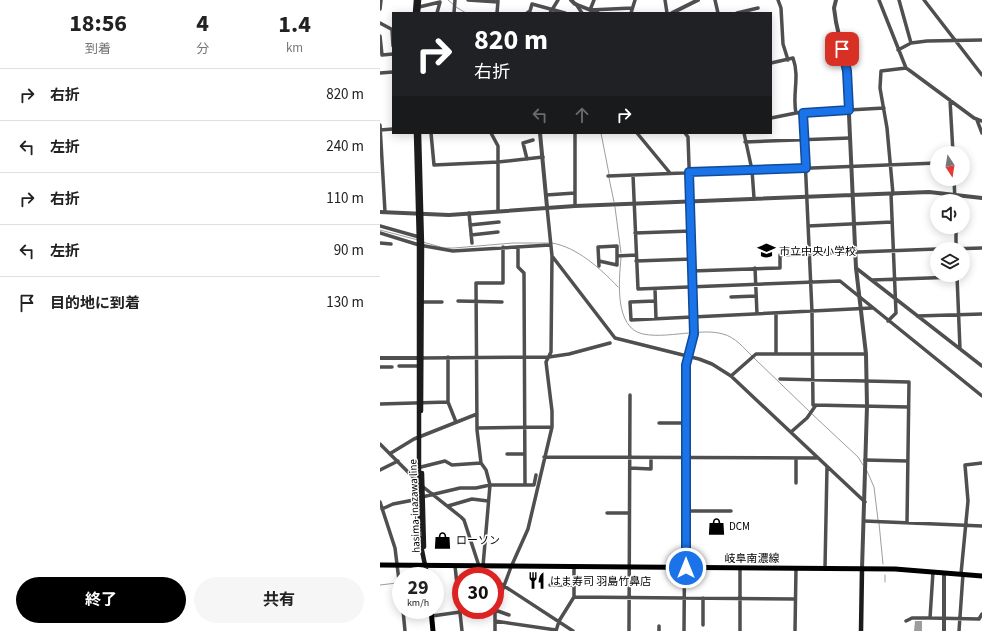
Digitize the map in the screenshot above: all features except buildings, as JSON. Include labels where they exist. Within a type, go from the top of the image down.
[{"type":"main road","points":[[415,12],[416,0]]},
{"type":"main road","points":[[418,10],[419,0]]},
{"type":"main road","name":"hasima-inazawa line","points":[[416,134],[421,241],[420,498],[425,565]]},
{"type":"main road","name":"hasima-inazawa line","points":[[419,134],[420,214]]},
{"type":"main road","name":"hasima-inazawa line","points":[[420,437],[420,484]]},
{"type":"main road","name":"岐阜南濃線","points":[[380,565],[825,568],[933,572],[982,576]]},
{"type":"main road","points":[[860,631],[862,569]]},
{"type":"main road","points":[[432,619],[433,631]]},
{"type":"street","points":[[380,10],[381,0]]},
{"type":"street","points":[[468,0],[498,1],[497,12]]},
{"type":"street","points":[[550,12],[551,8],[558,0]]},
{"type":"street","points":[[570,0],[581,12]]},
{"type":"street","points":[[590,10],[594,0]]},
{"type":"street","points":[[631,12],[635,0]]},
{"type":"street","points":[[665,0],[667,12]]},
{"type":"street","points":[[674,12],[698,0]]},
{"type":"street","points":[[715,0],[718,12]]},
{"type":"street","points":[[783,0],[778,0],[781,8],[783,44],[788,60]]},
{"type":"street","points":[[836,0],[834,8],[836,22],[847,71],[856,268],[858,297],[866,354],[866,461],[862,569]]},
{"type":"street","points":[[879,0],[906,68],[977,120],[982,121]]},
{"type":"street","points":[[899,0],[911,43]]},
{"type":"street","points":[[924,0],[982,75]]},
{"type":"street","points":[[418,10],[440,2],[437,12]]},
{"type":"street","points":[[528,12],[532,4],[562,12]]},
{"type":"street","points":[[575,4],[595,12]]},
{"type":"street","points":[[590,10],[632,8]]},
{"type":"street","points":[[741,12],[758,8]]},
{"type":"street","points":[[380,23],[392,29]]},
{"type":"street","points":[[380,36],[382,55],[392,54]]},
{"type":"street","points":[[898,50],[911,43],[982,40]]},
{"type":"street","points":[[772,63],[793,58],[796,68],[794,102],[796,114]]},
{"type":"street","points":[[888,321],[896,312],[896,299],[893,251],[891,164],[880,88],[882,71],[906,68]]},
{"type":"street","points":[[380,73],[392,72]]},
{"type":"street","points":[[950,100],[953,146]]},
{"type":"street","points":[[772,118],[803,113],[884,108]]},
{"type":"street","points":[[803,113],[812,312],[813,405],[908,407]]},
{"type":"street","points":[[977,120],[982,133]]},
{"type":"street","points":[[380,125],[386,212]]},
{"type":"street","points":[[380,130],[392,129]]},
{"type":"street","points":[[431,134],[434,165],[498,162],[543,157]]},
{"type":"street","points":[[492,134],[498,146],[498,210]]},
{"type":"street","points":[[540,134],[552,256],[551,352],[546,362],[552,411],[552,427],[528,529],[504,586],[573,631]]},
{"type":"street","points":[[575,134],[575,206]]},
{"type":"street","points":[[638,134],[670,173]]},
{"type":"street","points":[[684,631],[686,568],[686,365],[694,334],[688,137],[686,134]]},
{"type":"street","points":[[744,134],[752,170],[754,198]]},
{"type":"street","points":[[745,142],[850,138]]},
{"type":"street","points":[[527,159],[524,143],[533,140]]},
{"type":"street","points":[[608,176],[930,163]]},
{"type":"street","points":[[634,175],[638,290],[840,281],[982,396]]},
{"type":"street","points":[[380,212],[420,214],[469,213],[547,207],[754,198],[929,192],[955,194],[954,186]]},
{"type":"street","points":[[546,195],[575,193]]},
{"type":"street","points":[[970,196],[982,198]]},
{"type":"street","points":[[469,213],[472,243]]},
{"type":"street","points":[[470,225],[499,222]]},
{"type":"street","points":[[808,226],[892,222]]},
{"type":"street","points":[[380,226],[453,251],[550,244]]},
{"type":"street","points":[[635,233],[691,231]]},
{"type":"street","points":[[471,235],[498,232]]},
{"type":"street","points":[[380,233],[421,241]]},
{"type":"street","points":[[380,243],[391,244]]},
{"type":"street","points":[[599,261],[617,265],[618,246],[598,247],[599,266]]},
{"type":"street","points":[[480,566],[490,485],[486,470],[481,463],[477,428],[476,283],[503,283],[503,247]]},
{"type":"street","points":[[518,247],[518,267],[524,273],[523,356],[525,484]]},
{"type":"street","points":[[970,248],[982,248]]},
{"type":"street","points":[[692,271],[780,268],[780,255],[930,249]]},
{"type":"street","points":[[617,256],[636,255]]},
{"type":"street","points":[[552,256],[615,338],[712,364],[731,376],[827,468],[865,502]]},
{"type":"street","points":[[636,261],[692,259]]},
{"type":"street","points":[[755,268],[757,314]]},
{"type":"street","points":[[856,268],[982,366]]},
{"type":"street","points":[[872,280],[930,277]]},
{"type":"street","points":[[957,282],[960,349]]},
{"type":"street","points":[[655,289],[656,319]]},
{"type":"street","points":[[731,297],[756,296]]},
{"type":"street","points":[[458,301],[502,302]]},
{"type":"street","points":[[420,302],[442,302]]},
{"type":"street","points":[[655,302],[630,302],[629,316],[631,320],[860,310],[872,308]]},
{"type":"street","points":[[776,313],[776,354]]},
{"type":"street","points":[[917,316],[982,314]]},
{"type":"street","points":[[380,358],[523,356],[549,358],[610,344]]},
{"type":"street","points":[[731,376],[745,362],[756,354],[866,354]]},
{"type":"street","points":[[448,357],[448,402],[456,422]]},
{"type":"street","points":[[386,358],[386,367]]},
{"type":"street","points":[[399,366],[420,366]]},
{"type":"street","points":[[380,367],[392,367]]},
{"type":"street","points":[[780,379],[909,382],[907,523]]},
{"type":"street","points":[[629,631],[628,567],[630,395]]},
{"type":"street","points":[[380,404],[448,402]]},
{"type":"street","points":[[791,432],[806,418],[816,405]]},
{"type":"street","points":[[391,453],[420,437],[477,414]]},
{"type":"street","points":[[659,423],[686,423]]},
{"type":"street","points":[[477,428],[552,427]]},
{"type":"street","points":[[380,444],[391,453],[420,484],[435,494],[464,520],[480,566]]},
{"type":"street","points":[[507,454],[525,454]]},
{"type":"street","points":[[544,457],[817,458]]},
{"type":"street","points":[[630,468],[651,469],[651,458]]},
{"type":"street","points":[[796,458],[796,482]]},
{"type":"street","points":[[380,470],[398,461]]},
{"type":"street","points":[[421,467],[445,461],[452,465],[481,463]]},
{"type":"street","points":[[866,461],[908,461]]},
{"type":"street","points":[[959,631],[968,500],[965,465],[982,463]]},
{"type":"street","points":[[825,568],[827,468]]},
{"type":"street","points":[[382,509],[393,504],[460,488],[476,488],[490,485],[534,485],[536,475]]},
{"type":"street","points":[[448,506],[472,499],[488,501]]},
{"type":"street","points":[[380,502],[395,548],[397,565]]},
{"type":"street","points":[[686,511],[731,511]]},
{"type":"street","points":[[607,513],[629,513]]},
{"type":"street","points":[[864,521],[982,526]]},
{"type":"street","points":[[495,631],[495,621],[556,631],[558,621],[574,597],[574,566]]},
{"type":"street","points":[[740,568],[740,631]]},
{"type":"street","points":[[795,631],[796,568]]},
{"type":"street","points":[[930,618],[933,572]]},
{"type":"street","points":[[944,573],[944,631]]},
{"type":"street","points":[[550,585],[574,585]]},
{"type":"street","points":[[574,597],[796,599]]},
{"type":"street","points":[[703,598],[703,625]]},
{"type":"street","points":[[504,613],[509,615]]},
{"type":"street","points":[[906,621],[912,618],[979,619],[982,614]]},
{"type":"street","points":[[404,619],[405,631]]},
{"type":"street","points":[[461,619],[462,631]]},
{"type":"street","points":[[659,626],[659,631]]},
{"type":"shaded area","points":[[915,621],[922,621],[922,631],[914,631]]},
{"type":"waterway","points":[[448,0],[454,5]]},
{"type":"waterway","points":[[456,7],[464,12]]},
{"type":"waterway","points":[[601,134],[609,174]]},
{"type":"waterway","points":[[609,178],[614,202]]},
{"type":"waterway","points":[[615,207],[621,253]]},
{"type":"waterway","points":[[380,230],[418,240]]},
{"type":"waterway","points":[[423,242],[444,248],[513,243],[549,243]]},
{"type":"waterway","points":[[552,243],[561,245],[579,254],[596,266],[618,287]]},
{"type":"waterway","points":[[621,258],[619,290],[620,302],[627,323],[634,330],[643,334],[655,335],[702,332],[719,333],[727,335],[735,340],[752,356]]},
{"type":"waterway","points":[[754,358],[810,412]]},
{"type":"waterway","points":[[812,414],[858,457],[863,465]]},
{"type":"waterway","points":[[867,471],[874,487],[878,520]]},
{"type":"waterway","points":[[879,523],[883,564]]},
{"type":"waterway","points":[[885,575],[885,582]]},
{"type":"waterway","points":[[380,585],[392,584]]},
{"type":"place","name":"市立中央小学校","points":[[766,251]]},
{"type":"place","name":"DCM","points":[[716,526]]},
{"type":"place","name":"ローソン","points":[[443,540]]},
{"type":"place","name":"はま寿司 羽島竹鼻店","points":[[537,581]]},
{"type":"route","points":[[686,568],[686,365],[694,334],[689,172],[806,168],[803,113],[849,110],[847,71],[842,49]]}]
